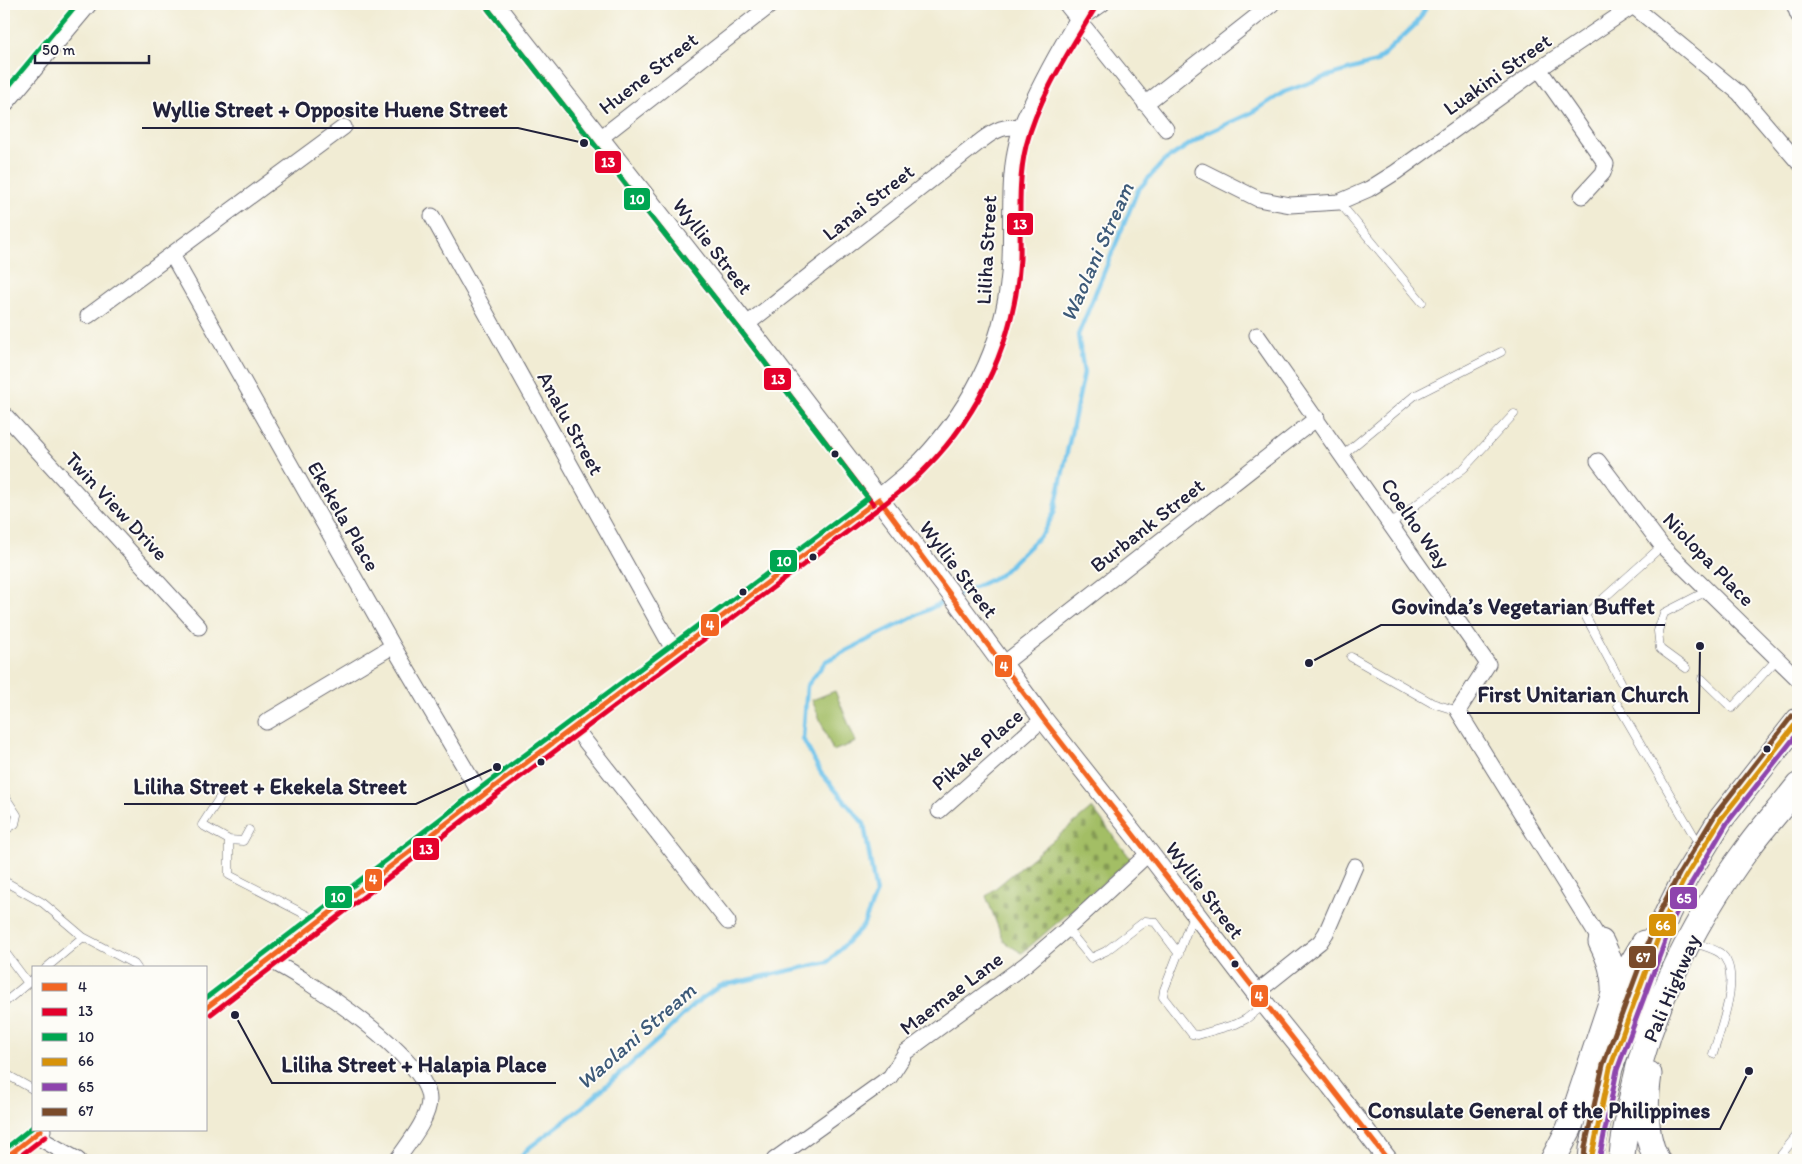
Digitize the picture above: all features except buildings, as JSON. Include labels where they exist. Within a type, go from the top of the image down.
[{"type":"highway","name":"Pali Highway","points":[[1591,1160],[1610,1068],[1667,914],[1720,819],[1798,721]]},
{"type":"highway","name":"Pali Highway","points":[[1622,1160],[1633,1087],[1656,1012],[1689,941],[1708,907],[1748,848],[1798,786]]},
{"type":"highway","points":[[1553,1160],[1570,1129],[1614,994],[1647,938],[1667,914]]},
{"type":"highway","points":[[1601,942],[1625,949],[1647,938]]},
{"type":"highway","points":[[1601,942],[1615,978],[1614,994]]},
{"type":"highway","points":[[1656,1012],[1648,1078],[1647,1117],[1649,1135],[1657,1160]]},
{"type":"street","points":[[4,103],[87,4]]},
{"type":"street","name":"Wyllie Street","points":[[494,4],[746,324],[958,603],[1043,719],[1260,999],[1332,1086],[1388,1160]]},
{"type":"street","name":"Huene Street","points":[[599,139],[772,4]]},
{"type":"street","points":[[1066,4],[1166,129]]},
{"type":"street","name":"Liliha Street","points":[[208,1006],[674,651],[878,499],[920,464],[958,420],[974,394],[991,358],[1002,326],[1011,281],[1012,191],[1022,129],[1044,80],[1089,4]]},
{"type":"street","points":[[1079,20],[1102,4]]},
{"type":"street","points":[[1145,104],[1272,4]]},
{"type":"street","points":[[1794,4],[1798,15]]},
{"type":"street","name":"Luakini Street","points":[[1202,171],[1258,199],[1290,204],[1339,202],[1369,189],[1396,172],[1539,68],[1633,6],[1740,93],[1798,162]]},
{"type":"street","points":[[1539,68],[1606,164],[1603,173],[1582,196]]},
{"type":"street","name":"Lanai Street","points":[[746,324],[982,140],[1002,127],[1013,126],[1022,129]]},
{"type":"street","points":[[88,316],[344,127]]},
{"type":"street","name":"Analu Street","points":[[432,216],[674,651]]},
{"type":"street","name":"Ekekela Place","points":[[172,255],[393,646],[482,797]]},
{"type":"street","name":"Coelho Way","points":[[1257,335],[1488,664],[1458,711]]},
{"type":"street","name":"Twin View Drive","points":[[4,414],[199,626]]},
{"type":"street","name":"Burbank Street","points":[[1002,665],[1317,418]]},
{"type":"street","name":"Niolopa Place","points":[[1598,461],[1662,546],[1798,679]]},
{"type":"street","points":[[266,722],[393,646]]},
{"type":"street","points":[[1458,711],[1601,942]]},
{"type":"street","name":"Pikake Place","points":[[939,811],[1043,719]]},
{"type":"street","points":[[574,727],[728,922]]},
{"type":"street","name":"Maemae Lane","points":[[774,1160],[890,1077],[906,1052],[1026,964],[1149,854]]},
{"type":"street","points":[[1260,999],[1320,942],[1326,933],[1355,866]]},
{"type":"street","points":[[269,960],[290,970],[376,1032],[421,1077],[428,1089],[429,1106],[415,1134],[396,1160]]},
{"type":"street","points":[[4,1159],[38,1133],[78,1160]]},
{"type":"lane","points":[[1339,202],[1422,302]]},
{"type":"lane","points":[[1343,455],[1414,396],[1501,352]]},
{"type":"lane","points":[[1391,524],[1464,468],[1514,414]]},
{"type":"lane","points":[[1621,682],[1585,615],[1662,546]]},
{"type":"lane","points":[[1686,668],[1660,649],[1658,630],[1664,613],[1708,591]]},
{"type":"lane","points":[[1351,657],[1432,703],[1458,711]]},
{"type":"lane","points":[[1702,679],[1732,708],[1778,658]]},
{"type":"lane","points":[[1618,705],[1702,850]]},
{"type":"lane","points":[[222,794],[202,825],[229,840],[243,841],[249,830]]},
{"type":"lane","points":[[4,795],[17,815],[15,824],[4,831]]},
{"type":"lane","points":[[229,840],[229,875],[318,921]]},
{"type":"lane","points":[[4,881],[43,904],[83,937],[136,966]]},
{"type":"lane","points":[[1194,913],[1163,997],[1192,1034],[1198,1035],[1236,1024],[1246,1019],[1260,999]]},
{"type":"lane","points":[[1067,929],[1091,958],[1106,951],[1145,921],[1155,922],[1179,954]]},
{"type":"lane","points":[[48,966],[83,937]]},
{"type":"lane","points":[[1689,941],[1720,953],[1728,964],[1731,986],[1713,1054]]},
{"type":"lane","points":[[4,951],[31,980],[4,1002]]},
{"type":"lane","points":[[4,1073],[32,1089]]},
{"type":"lane","points":[[1777,1160],[1798,1134]]},
{"type":"green space","points":[[835,691],[856,742],[833,751],[812,700]]},
{"type":"green space","points":[[1092,808],[1131,859],[1022,953],[1004,942],[986,896]]},
{"type":"waterway","name":"Waolani Stream","points":[[958,595],[1000,575],[1043,533],[1054,513],[1084,373],[1078,335],[1138,190],[1164,161],[1207,133],[1251,113],[1284,92],[1328,76],[1376,62],[1417,23],[1428,4]]},
{"type":"waterway","name":"Waolani Stream","points":[[517,1160],[530,1147],[580,1109],[660,1038],[693,1005],[720,986],[828,962],[863,926],[876,894],[864,824],[821,773],[803,739],[807,686],[826,661],[949,599]]},
{"type":"transit line","name":"10","points":[[4,92],[77,4]]},
{"type":"transit line","name":"13","points":[[211,1014],[495,796],[883,505],[916,478],[946,446],[964,423],[979,398],[1003,345],[1011,317],[1020,259],[1021,174],[1031,128],[1065,57],[1095,8]]},
{"type":"transit line","name":"13","points":[[488,9],[740,330],[873,504]]},
{"type":"transit line","name":"10","points":[[208,996],[486,784],[868,498],[740,330],[488,9]]},
{"type":"transit line","name":"4","points":[[879,499],[1043,719],[1388,1160]]},
{"type":"transit line","name":"4","points":[[208,1006],[490,790],[879,499]]},
{"type":"transit line","name":"67","points":[[1584,1159],[1603,1065],[1660,911],[1679,874],[1715,815],[1792,716]]},
{"type":"transit line","name":"66","points":[[1591,1160],[1610,1068],[1667,914],[1685,878],[1721,819],[1798,721]]},
{"type":"transit line","name":"65","points":[[1599,1160],[1617,1070],[1674,917],[1692,882],[1727,823],[1798,733]]},
{"type":"transit line","name":"10","points":[[4,1150],[32,1128]]},
{"type":"transit line","name":"4","points":[[4,1159],[38,1132]]},
{"type":"transit line","name":"13","points":[[15,1160],[46,1136]]},
{"type":"place","name":"Wyllie Street + Opposite Huene Street","points":[[584,143]]},
{"type":"place","name":"First Unitarian Church","points":[[1700,646]]},
{"type":"place","name":"Govinda’s Vegetarian Buffet","points":[[1309,663]]},
{"type":"place","name":"Liliha Street + Ekekela Street","points":[[497,767]]},
{"type":"place","name":"Liliha Street + Halapia Place","points":[[235,1015]]},
{"type":"place","name":"Consulate General of the Philippines","points":[[1749,1071]]}]
